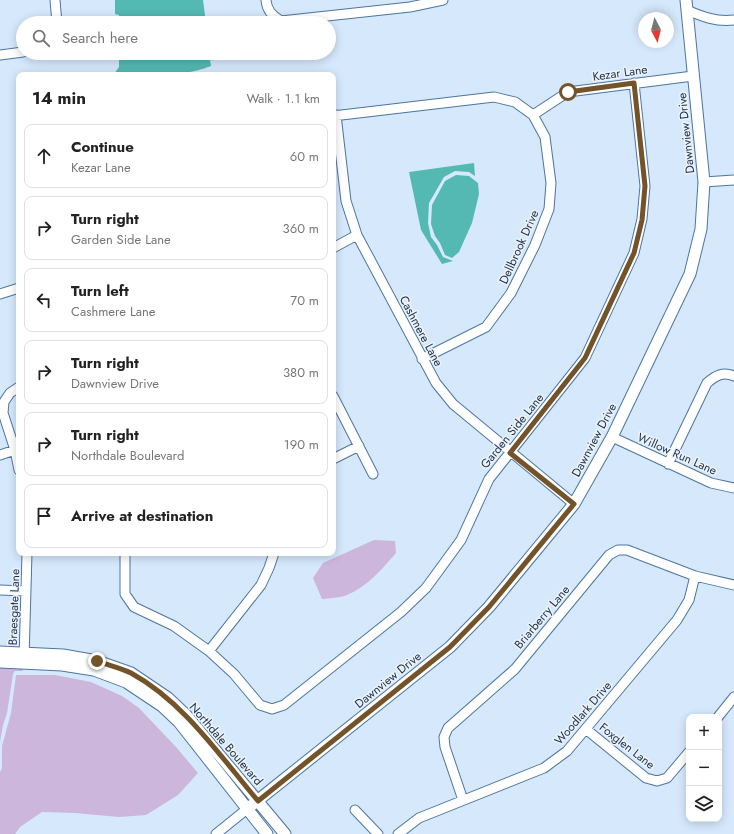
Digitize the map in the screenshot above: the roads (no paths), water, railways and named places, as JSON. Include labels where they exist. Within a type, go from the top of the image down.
[{"type":"street","points":[[55,0],[56,16]]},
{"type":"street","points":[[266,0],[266,5],[273,16]]},
{"type":"street","points":[[327,16],[410,7],[443,0]]},
{"type":"street","points":[[686,5],[707,18],[726,21],[734,20]]},
{"type":"street","name":"Dawnview Drive","points":[[216,834],[450,647],[489,607],[574,504],[612,437],[690,274],[702,229],[704,182],[686,5]]},
{"type":"street","points":[[0,55],[16,53]]},
{"type":"street","name":"Kezar Lane","points":[[533,115],[568,92],[693,76]]},
{"type":"street","name":"Garden Side Lane","points":[[125,556],[124,594],[134,607],[174,626],[209,651],[234,674],[260,705],[272,708],[284,705],[401,612],[426,588],[461,540],[489,480],[585,358],[634,253],[642,220],[645,186],[634,83]]},
{"type":"street","name":"Dellbrook Drive","points":[[336,115],[494,97],[515,102],[533,115],[545,137],[551,183],[549,209],[535,245],[512,294],[486,327],[422,359]]},
{"type":"street","name":"Cashmere Lane","points":[[336,130],[346,202],[358,235],[436,383],[453,404],[510,453],[574,504]]},
{"type":"street","points":[[704,182],[734,180]]},
{"type":"street","points":[[336,246],[358,235]]},
{"type":"street","points":[[0,294],[16,289]]},
{"type":"street","points":[[668,464],[707,383],[716,375],[728,373],[734,376]]},
{"type":"street","points":[[16,390],[10,393],[4,402],[3,413],[16,455]]},
{"type":"street","points":[[336,402],[373,474]]},
{"type":"street","name":"Willow Run Lane","points":[[612,437],[711,483],[734,488]]},
{"type":"street","points":[[336,458],[359,446]]},
{"type":"street","points":[[0,455],[15,450]]},
{"type":"street","name":"Briarberry Lane","points":[[463,800],[445,747],[444,738],[448,728],[515,669],[609,555],[618,550],[627,550],[695,576],[734,585]]},
{"type":"street","name":"Braesgate Lane","points":[[24,658],[28,556]]},
{"type":"street","points":[[209,651],[261,585],[273,556]]},
{"type":"street","name":"Woodlark Drive","points":[[398,834],[419,818],[544,768],[568,751],[677,620],[689,600],[695,576]]},
{"type":"street","points":[[0,590],[26,591]]},
{"type":"street","name":"Northdale Boulevard","points":[[0,652],[24,658],[94,670],[126,682],[162,706],[179,722],[267,834]]},
{"type":"street","name":"Northdale Boulevard","points":[[0,662],[24,658],[63,655],[97,661],[130,673],[168,698],[186,715],[285,834]]},
{"type":"street","points":[[720,714],[734,697]]},
{"type":"street","name":"Foxglen Lane","points":[[587,730],[646,778],[657,781],[667,778],[686,756]]},
{"type":"street","points":[[355,810],[378,834]]}]
